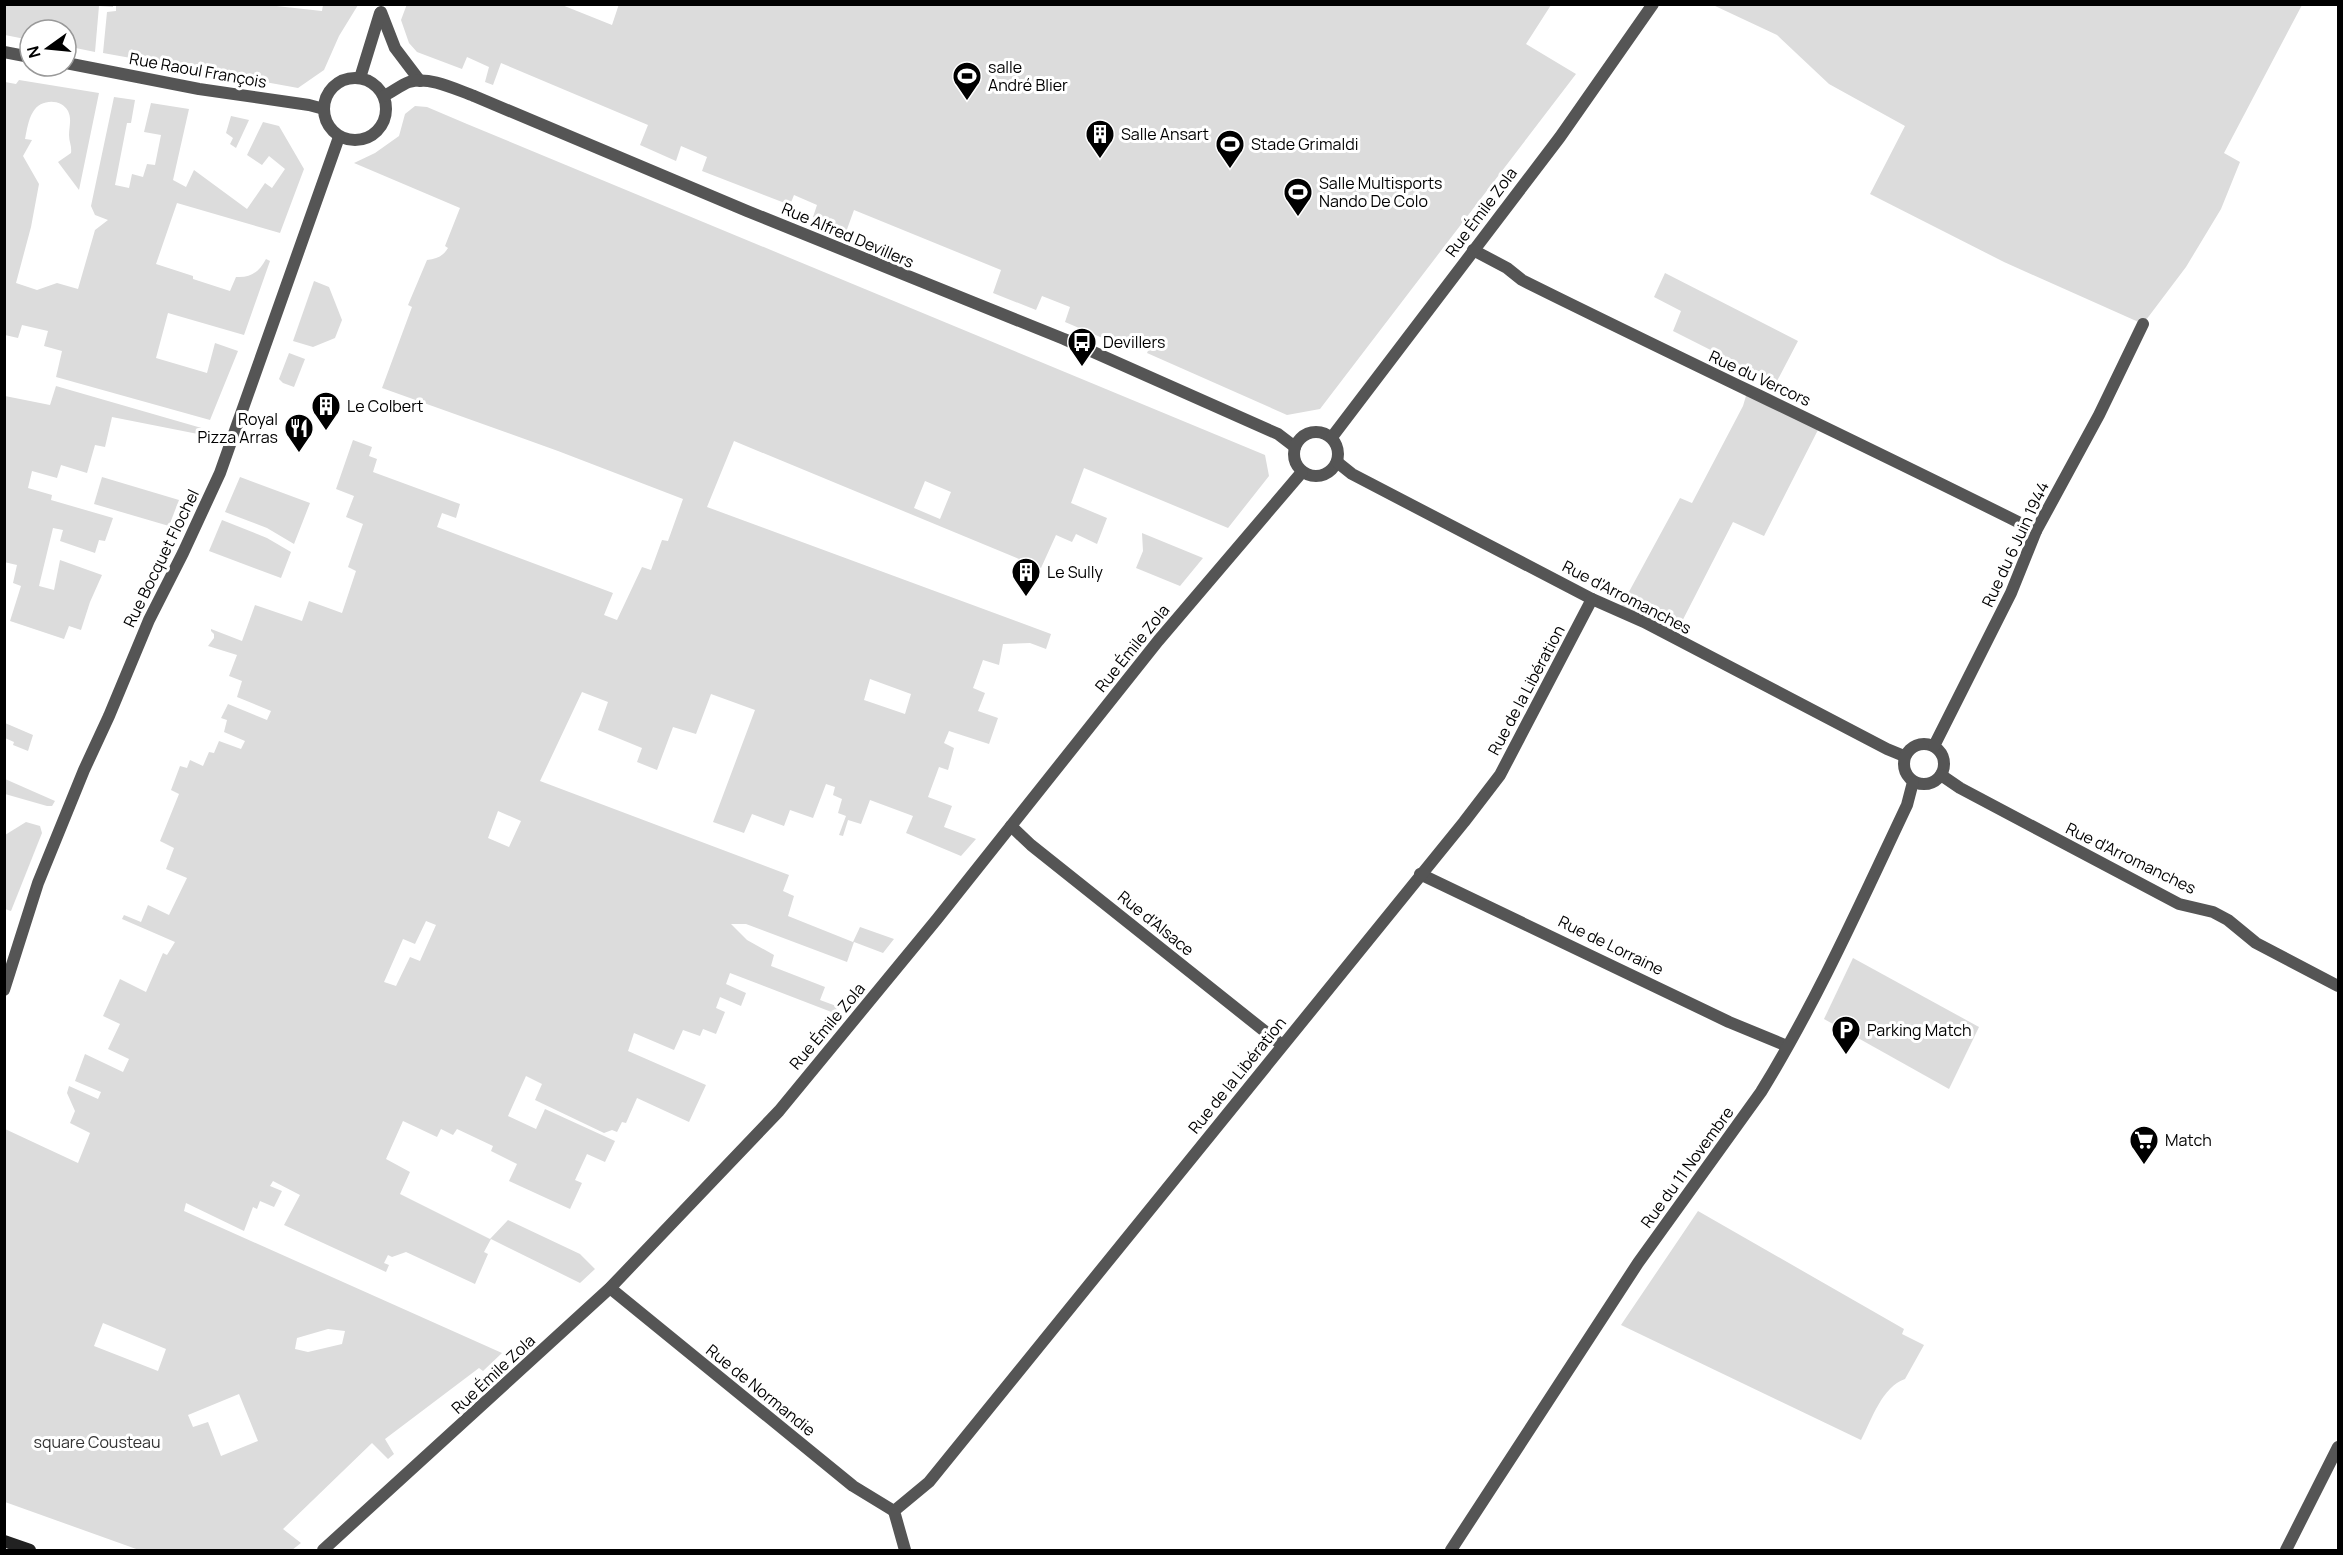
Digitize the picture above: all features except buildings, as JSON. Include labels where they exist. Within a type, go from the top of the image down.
[{"type":"street","name":"Rue Émile Zola","points":[[1332,437],[1560,137],[1653,4]]},
{"type":"street","points":[[360,78],[382,8]]},
{"type":"street","points":[[382,8],[395,48],[420,81]]},
{"type":"street","name":"Rue Raoul François","points":[[78,65],[199,89],[309,105],[324,110]]},
{"type":"street","points":[[349,78],[370,81],[384,96],[387,107],[386,119],[381,129],[372,136],[361,141],[350,141],[339,136],[328,125],[324,110],[325,99],[339,82],[349,78]]},
{"type":"street","points":[[384,96],[409,82],[420,81]]},
{"type":"street","name":"Rue Alfred Devillers","points":[[420,81],[443,84],[474,96],[747,211],[1064,339],[1278,434],[1295,447]]},
{"type":"street","name":"Rue Bocquet Flochel","points":[[4,990],[38,883],[84,770],[110,716],[149,620],[220,473],[339,136]]},
{"type":"street","name":"Rue du Vercors","points":[[1473,250],[1507,268],[1532,285],[2036,531]]},
{"type":"street","name":"Rue du 6 Juin 1944","points":[[1934,746],[2011,593],[2036,531],[2099,415],[2143,324]]},
{"type":"street","points":[[1315,431],[1332,437],[1339,453],[1332,471],[1323,476],[1312,476],[1302,472],[1294,456],[1299,439],[1315,431]]},
{"type":"street","name":"Rue d'Arromanches","points":[[1337,462],[1352,474],[1592,599],[1644,622],[1904,756]]},
{"type":"street","name":"Rue Émile Zola","points":[[323,1551],[610,1288],[779,1111],[1158,641],[1302,472]]},
{"type":"street","name":"Rue de la Libération","points":[[894,1511],[929,1482],[1500,775],[1592,599]]},
{"type":"street","points":[[1923,743],[1934,746],[1942,754],[1944,765],[1941,776],[1933,783],[1923,785],[1913,782],[1906,775],[1903,766],[1904,756],[1912,747],[1923,743]]},
{"type":"street","name":"Rue d'Arromanches","points":[[1941,776],[2129,879],[2179,904],[2212,912],[2228,920],[2256,943],[2338,986]]},
{"type":"street","name":"Rue du 11 Novembre","points":[[1451,1551],[1638,1263],[1761,1092],[1839,946],[1907,805],[1913,782]]},
{"type":"street","name":"Rue d'Alsace","points":[[1011,826],[1031,845],[1282,1045]]},
{"type":"street","name":"Rue de Lorraine","points":[[1420,874],[1729,1022],[1787,1046]]},
{"type":"street","name":"Rue de Normandie","points":[[610,1288],[854,1486],[894,1511]]},
{"type":"street","points":[[2286,1551],[2338,1447]]},
{"type":"street","points":[[894,1511],[905,1551]]},
{"type":"street","points":[[4,1541],[30,1551]]},
{"type":"green space","points":[[5,4],[113,5],[113,7],[99,6],[95,52],[78,48],[78,18],[18,18],[18,38],[5,35]]},
{"type":"green space","points":[[258,4],[322,11],[323,5],[358,5],[339,36],[324,70],[298,88],[103,53],[107,12],[116,11],[116,5]]},
{"type":"green space","name":"Stade Grimaldi","points":[[407,4],[562,5],[612,25],[619,4],[1551,5],[1526,44],[1576,74],[1320,409],[1287,415],[1147,353],[1153,340],[1141,335],[1133,351],[1065,322],[1070,307],[1042,296],[1036,310],[993,293],[1001,270],[854,210],[846,232],[813,217],[817,205],[794,195],[790,205],[702,171],[707,157],[681,146],[676,161],[640,145],[648,125],[501,63],[493,85],[485,82],[489,67],[467,57],[462,69],[417,52],[409,43],[401,20]]},
{"type":"green space","points":[[1713,5],[2302,5],[2224,153],[2240,162],[2221,209],[2186,267],[2143,324],[2004,262],[1870,194],[1905,126],[1829,84],[1777,35]]},
{"type":"green space","points":[[19,80],[99,93],[79,190],[58,162],[71,153],[68,111],[61,104],[51,102],[40,105],[31,115],[25,139],[32,140],[23,156],[39,184],[31,227],[16,283],[37,290],[57,283],[78,289],[95,230],[108,220],[95,215],[91,206],[114,97],[135,100],[131,123],[127,123],[115,185],[129,188],[132,174],[143,177],[147,164],[155,165],[161,135],[144,132],[151,103],[189,109],[173,180],[186,187],[194,170],[247,209],[265,183],[272,188],[285,169],[269,156],[262,165],[247,155],[263,122],[279,126],[304,169],[280,233],[177,203],[156,264],[230,291],[236,277],[250,275],[257,271],[266,259],[270,261],[244,335],[168,313],[156,358],[207,373],[215,343],[238,351],[210,420],[56,377],[62,351],[44,346],[48,331],[22,325],[18,338],[5,335],[5,82],[16,84]]},
{"type":"green space","name":"square Cousteau","points":[[415,106],[427,107],[1265,455],[1269,476],[1228,528],[1084,468],[1071,503],[1107,518],[1097,544],[1076,534],[1072,542],[1056,535],[1041,568],[734,441],[707,507],[1051,634],[1046,649],[1030,643],[1003,644],[999,665],[983,660],[973,688],[985,693],[978,711],[998,718],[989,744],[949,731],[944,743],[954,748],[948,770],[939,767],[928,797],[952,806],[944,827],[976,839],[961,856],[906,833],[913,816],[870,800],[861,824],[848,820],[843,836],[839,835],[846,816],[838,813],[842,799],[833,795],[835,787],[826,784],[813,818],[790,810],[784,826],[752,814],[744,833],[713,822],[755,710],[711,694],[696,734],[673,727],[657,770],[637,762],[642,748],[598,730],[608,702],[582,692],[540,781],[789,875],[783,891],[794,896],[788,916],[853,942],[860,927],[894,939],[883,953],[854,942],[847,962],[746,924],[731,924],[747,940],[774,955],[771,966],[825,987],[820,1000],[839,1007],[834,1013],[730,973],[726,984],[746,993],[741,1006],[720,997],[716,1008],[725,1012],[716,1034],[703,1029],[700,1036],[683,1030],[674,1050],[634,1033],[628,1051],[706,1085],[689,1122],[637,1098],[626,1123],[622,1122],[617,1132],[612,1130],[604,1133],[535,1100],[542,1084],[526,1076],[508,1116],[536,1129],[545,1109],[615,1141],[605,1162],[587,1154],[575,1180],[582,1183],[570,1209],[509,1181],[517,1164],[491,1151],[493,1146],[457,1129],[453,1135],[441,1129],[437,1137],[403,1121],[386,1159],[410,1172],[400,1194],[490,1239],[508,1220],[580,1254],[595,1269],[580,1283],[491,1239],[484,1252],[488,1254],[475,1284],[406,1252],[392,1257],[388,1255],[384,1263],[389,1265],[386,1272],[284,1225],[300,1195],[273,1181],[270,1186],[282,1191],[274,1207],[260,1201],[257,1209],[253,1207],[244,1231],[186,1203],[184,1211],[502,1353],[483,1371],[479,1368],[385,1439],[394,1454],[388,1459],[372,1443],[283,1529],[301,1543],[292,1550],[139,1550],[5,1502],[5,1129],[78,1163],[90,1133],[70,1123],[75,1111],[67,1093],[69,1086],[98,1099],[101,1092],[75,1081],[85,1054],[123,1072],[129,1059],[108,1049],[120,1024],[103,1016],[120,979],[146,992],[163,953],[167,955],[175,942],[122,919],[124,915],[141,922],[148,905],[169,915],[187,878],[166,869],[174,848],[160,841],[179,794],[171,790],[180,766],[187,768],[190,760],[203,766],[209,752],[214,753],[219,741],[241,749],[245,741],[224,732],[227,720],[221,718],[228,704],[267,720],[271,711],[237,697],[242,681],[229,676],[237,655],[208,646],[214,638],[211,629],[242,641],[255,605],[302,621],[309,601],[342,613],[356,571],[348,567],[363,524],[346,517],[354,496],[336,489],[353,440],[372,447],[369,456],[377,459],[373,472],[460,504],[456,518],[442,513],[437,527],[613,593],[604,615],[617,620],[642,567],[651,570],[662,540],[668,541],[683,499],[382,388],[412,307],[408,305],[427,260],[439,257],[448,248],[445,246],[460,208],[354,163],[375,153],[399,136],[405,114]],"holes":[[[925,481],[951,492],[940,519],[914,508]],[[870,679],[911,694],[905,714],[864,700]],[[498,811],[521,821],[509,847],[488,838]],[[426,921],[436,925],[420,961],[410,957],[396,986],[384,982],[403,939],[415,944]],[[103,1323],[166,1349],[158,1371],[94,1346]],[[328,1329],[345,1331],[342,1344],[308,1352],[295,1349],[297,1338]],[[239,1394],[258,1441],[221,1456],[208,1422],[193,1427],[188,1415]]]},
{"type":"green space","points":[[231,116],[249,120],[236,148],[230,144],[233,138],[226,133]]},
{"type":"green space","points":[[1665,273],[1798,341],[1776,383],[1673,331],[1681,311],[1654,297]]},
{"type":"green space","points":[[314,281],[329,287],[342,320],[335,338],[313,347],[293,341]]},
{"type":"green space","points":[[289,353],[305,359],[294,387],[279,379]]},
{"type":"green space","points":[[56,386],[205,429],[203,435],[112,417],[105,447],[95,445],[87,473],[61,465],[57,478],[32,471],[28,488],[52,495],[51,500],[113,518],[105,541],[99,540],[95,553],[60,541],[63,530],[53,528],[39,586],[54,590],[60,560],[102,575],[81,630],[69,626],[64,639],[10,621],[21,586],[13,583],[17,565],[4,562],[5,396],[50,405]]},
{"type":"green space","points":[[1748,389],[1821,424],[1764,536],[1733,522],[1673,639],[1618,612],[1680,498],[1692,503],[1743,406]]},
{"type":"green space","points":[[102,477],[179,500],[169,526],[94,504]]},
{"type":"green space","points":[[240,477],[310,503],[294,544],[267,528],[225,512]]},
{"type":"green space","points":[[222,520],[267,538],[291,552],[281,578],[209,551]]},
{"type":"green space","points":[[1142,533],[1203,558],[1180,586],[1136,568],[1143,551]]},
{"type":"green space","points":[[5,723],[33,735],[28,751],[13,745],[14,742],[5,738]]},
{"type":"green space","points":[[5,779],[55,801],[52,806],[47,806],[5,794]]},
{"type":"green space","points":[[26,822],[40,826],[42,833],[11,911],[5,909],[5,835]]},
{"type":"green space","points":[[1853,958],[1979,1027],[1949,1089],[1824,1019]]},
{"type":"green space","points":[[1698,1211],[1904,1329],[1902,1334],[1924,1345],[1905,1379],[1897,1383],[1884,1396],[1861,1440],[1621,1325]]},
{"type":"place","name":"salle André Blier","points":[[967,102]]},
{"type":"place","name":"Salle Ansart","points":[[1100,160]]},
{"type":"place","name":"Stade Grimaldi","points":[[1230,170]]},
{"type":"place","name":"Salle Multisports Nando De Colo","points":[[1298,218]]},
{"type":"place","name":"Devillers","points":[[1082,368]]},
{"type":"place","name":"Le Colbert","points":[[326,432]]},
{"type":"place","name":"Royal Pizza Arras","points":[[299,454]]},
{"type":"place","name":"Le Sully","points":[[1026,598]]},
{"type":"place","name":"Parking Match","points":[[1846,1056]]},
{"type":"place","name":"Match","points":[[2144,1166]]}]
